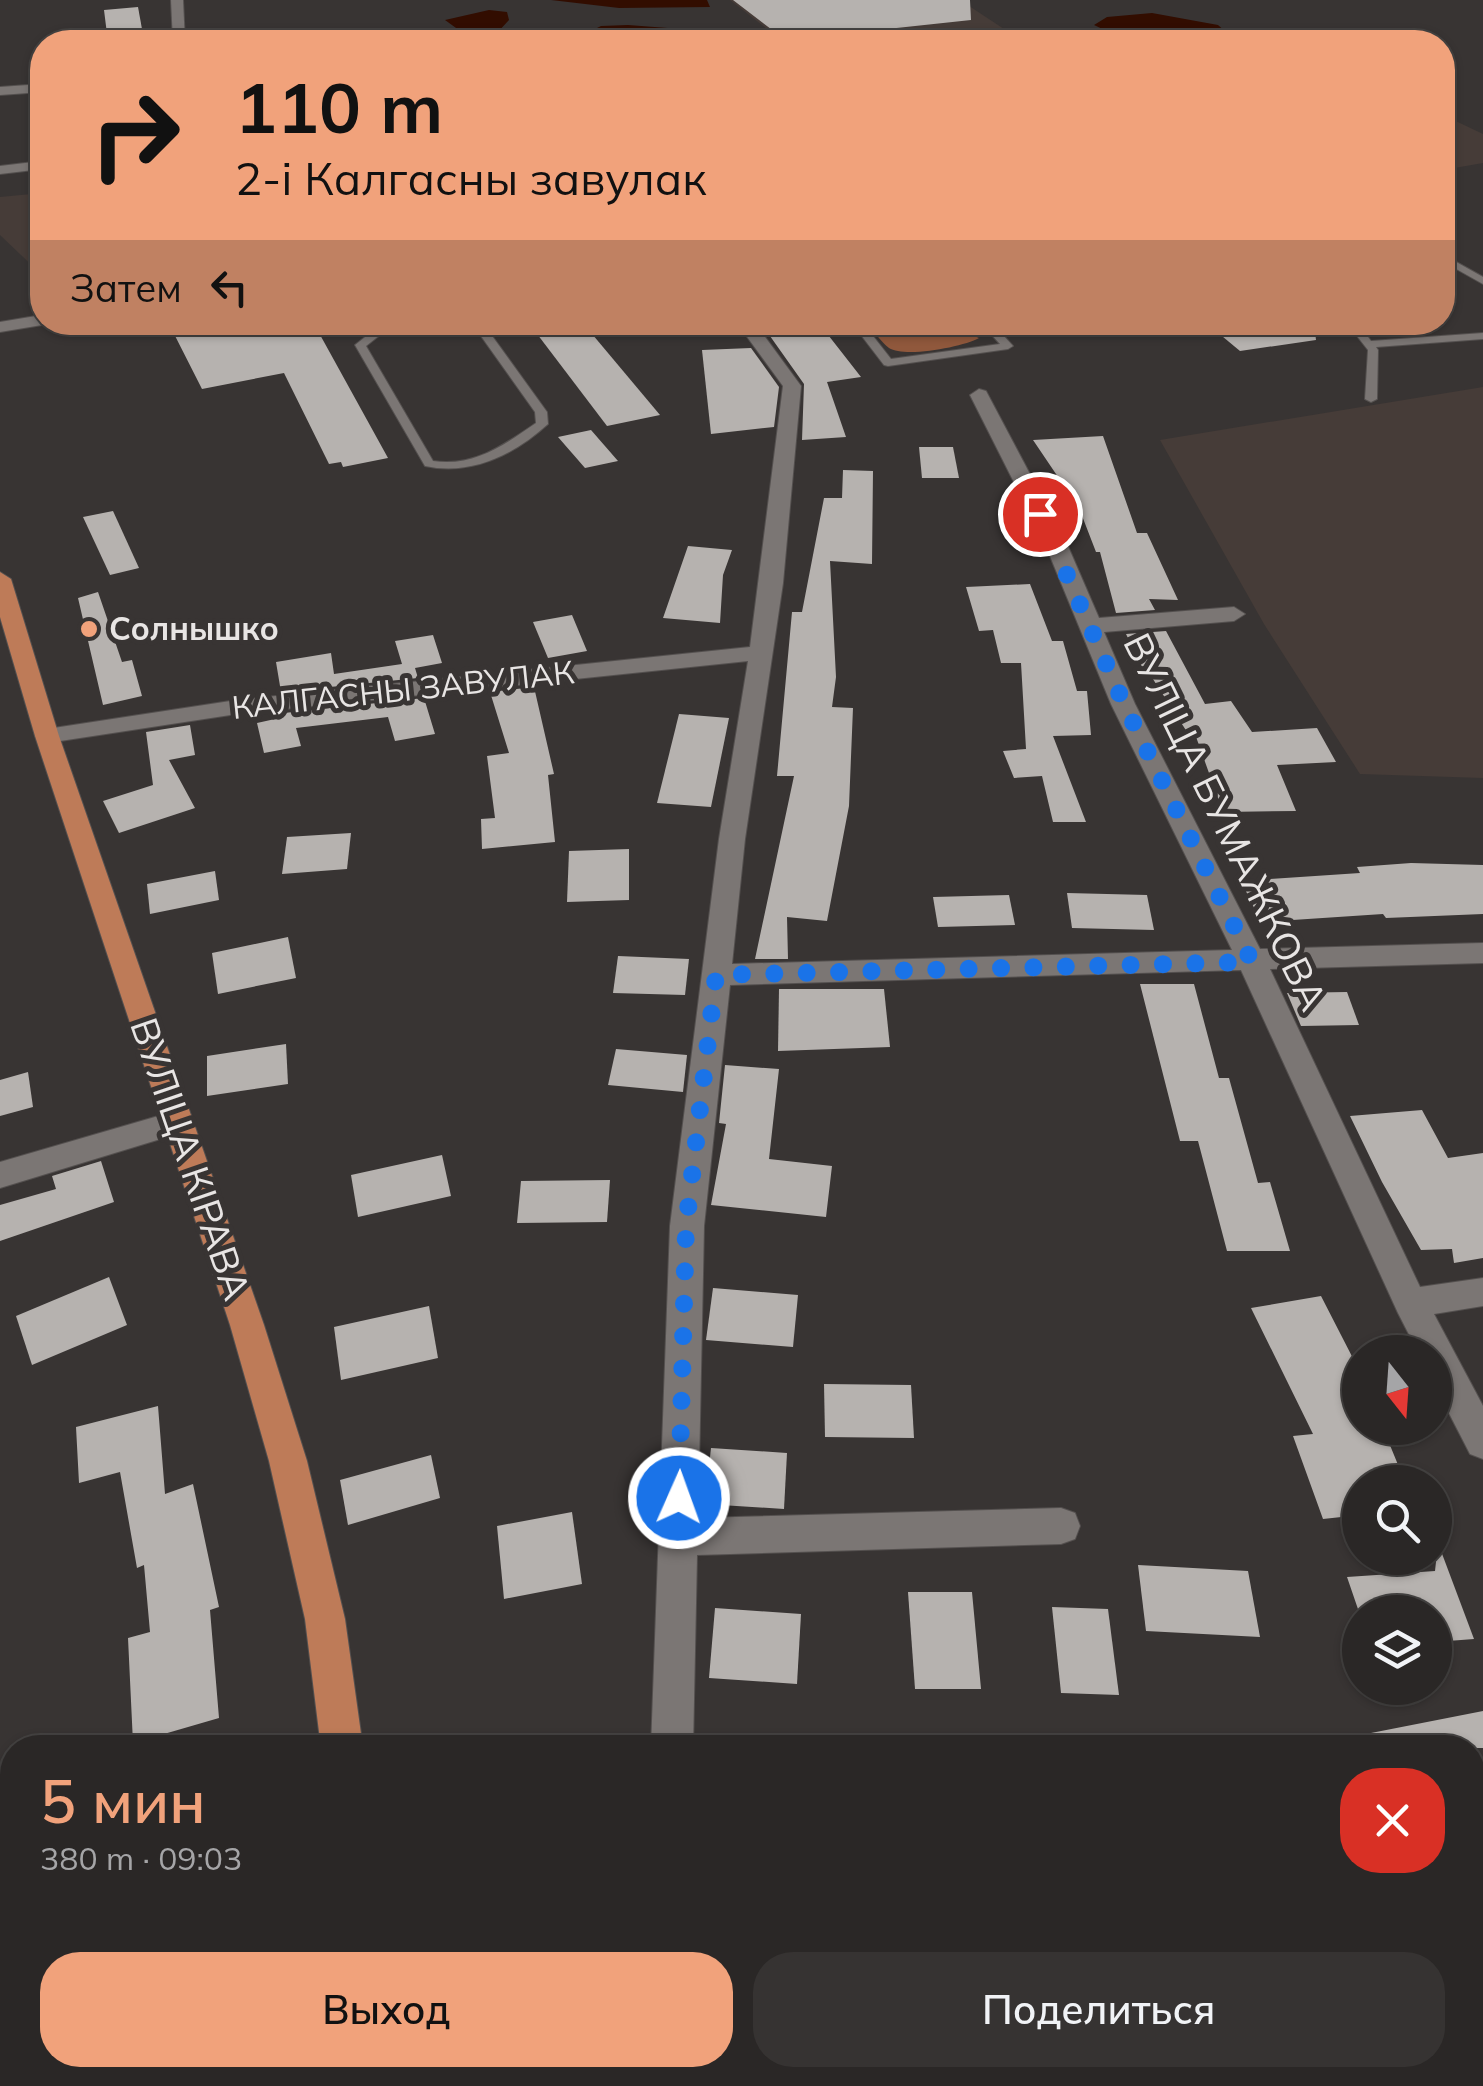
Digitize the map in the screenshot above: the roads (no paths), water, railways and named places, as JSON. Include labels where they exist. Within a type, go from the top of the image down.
[{"type":"main road","name":"ВУЛІЦА КІРАВА","points":[[0,579],[47,736],[179,1122],[288,1461],[326,1618],[340,1735]]},
{"type":"street","points":[[177,0],[178,30]]},
{"type":"street","points":[[0,91],[30,89]]},
{"type":"street","points":[[0,170],[30,166]]},
{"type":"street","points":[[0,327],[30,322]]},
{"type":"street","points":[[672,1735],[686,1226],[792,386],[755,335]]},
{"type":"street","name":"ВУЛІЦА БУМАЖКОВА","points":[[979,395],[1056,544],[1124,704],[1252,962],[1410,1302],[1483,1442]]},
{"type":"street","points":[[1090,626],[1234,614]]},
{"type":"street","name":"КАЛГАСНЫ ЗАВУЛАК","points":[[47,736],[237,707],[761,652]]},
{"type":"street","points":[[716,975],[1483,953]]},
{"type":"street","points":[[0,1175],[179,1122]]},
{"type":"street","points":[[1410,1302],[1483,1292]]},
{"type":"street","points":[[678,1538],[1061,1526]]},
{"type":"lane","points":[[1455,264],[1483,280]]},
{"type":"lane","points":[[375,335],[360,345],[430,464],[449,468],[482,464],[542,424],[541,412],[485,335]]},
{"type":"lane","points":[[866,335],[888,363],[1008,346],[997,335]]},
{"type":"lane","points":[[1361,335],[1373,350],[1370,399]]},
{"type":"lane","points":[[1369,344],[1483,336]]},
{"type":"place","name":"Солнышко","points":[[89,629]]}]
